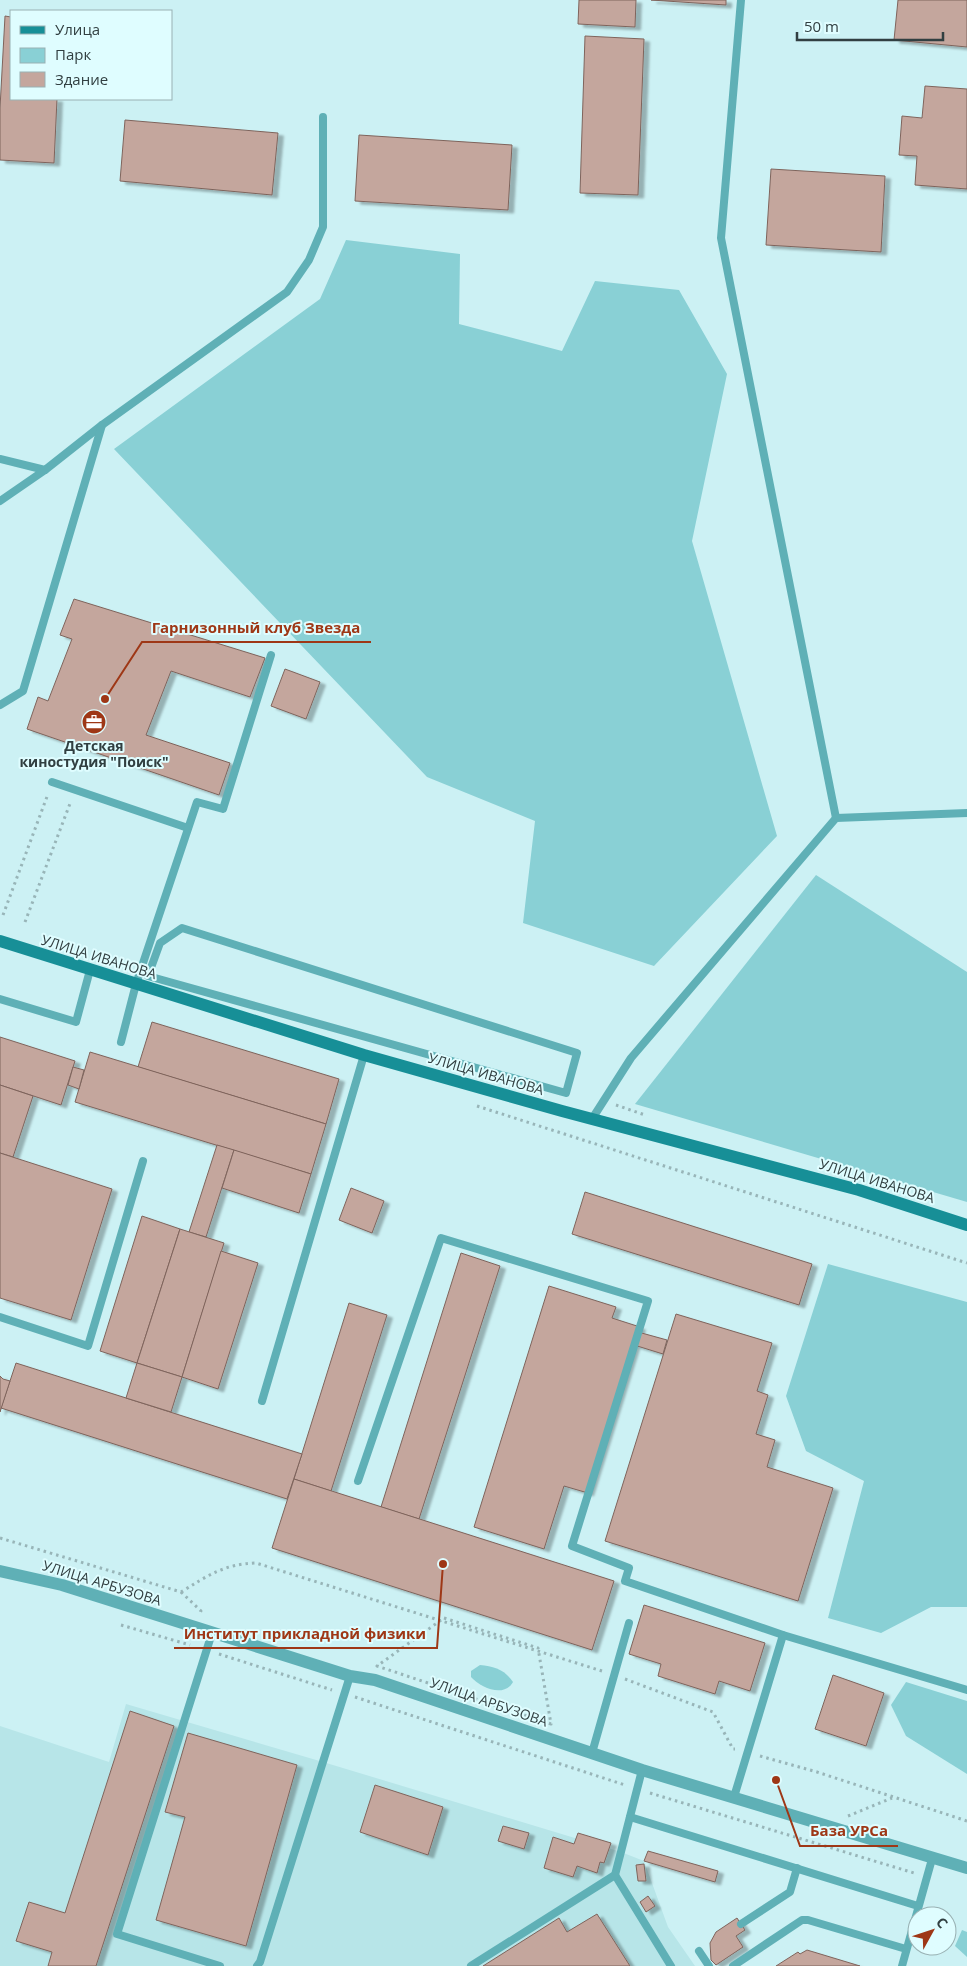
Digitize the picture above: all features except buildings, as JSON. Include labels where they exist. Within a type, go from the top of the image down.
[{"type":"main road","name":"УЛИЦА ИВАНОВА","points":[[0,941],[364,1055],[592,1119],[859,1190],[967,1225]]},
{"type":"street","name":"УЛИЦА АРБУЗОВА","points":[[0,1571],[62,1585],[350,1676],[375,1680],[642,1770],[967,1868]]},
{"type":"lane","points":[[741,0],[721,238],[836,818]]},
{"type":"lane","points":[[0,501],[287,292],[309,260],[323,226],[323,117]]},
{"type":"lane","points":[[0,705],[23,691],[102,425]]},
{"type":"lane","points":[[0,459],[45,470]]},
{"type":"lane","points":[[121,1042],[136,984],[197,802],[223,809],[271,655]]},
{"type":"lane","points":[[52,782],[188,828]]},
{"type":"lane","points":[[592,1119],[632,1058],[836,818],[967,812]]},
{"type":"lane","points":[[182,928],[576,1053],[566,1093],[148,976],[160,943],[182,928]]},
{"type":"lane","points":[[0,998],[76,1022],[90,970]]},
{"type":"lane","points":[[262,1401],[364,1055]]},
{"type":"lane","points":[[0,1318],[88,1346],[143,1161]]},
{"type":"lane","points":[[358,1481],[441,1238],[648,1300],[572,1546],[629,1568],[625,1581],[784,1635],[967,1690]]},
{"type":"lane","points":[[592,1753],[629,1623]]},
{"type":"lane","points":[[212,1633],[117,1934],[220,1966]]},
{"type":"lane","points":[[734,1797],[784,1635]]},
{"type":"lane","points":[[257,1966],[260,1962],[350,1676]]},
{"type":"lane","points":[[471,1966],[614,1875],[642,1770]]},
{"type":"lane","points":[[630,1817],[918,1906],[932,1859]]},
{"type":"lane","points":[[741,1924],[790,1892],[797,1868]]},
{"type":"lane","points":[[614,1875],[671,1966]]},
{"type":"lane","points":[[733,1966],[802,1920],[808,1920],[906,1949]]},
{"type":"lane","points":[[902,1966],[907,1945]]},
{"type":"lane","points":[[699,1951],[709,1966]]},
{"type":"path","points":[[3,915],[52,782]]},
{"type":"path","points":[[25,922],[75,789]]},
{"type":"path","points":[[473,1104],[967,1263]]},
{"type":"path","points":[[0,1538],[181,1592],[215,1571],[238,1563],[256,1563],[614,1675],[714,1712],[733,1749],[817,1772],[967,1821]]},
{"type":"path","points":[[444,1618],[538,1648],[551,1724],[377,1666],[444,1618]]},
{"type":"path","points":[[121,1625],[190,1645]]},
{"type":"path","points":[[345,1694],[638,1789],[927,1877]]},
{"type":"path","points":[[845,1817],[892,1798]]},
{"type":"shaded area","points":[[126,1704],[621,1852],[644,1861],[668,1927],[695,1966],[0,1966],[0,1726],[109,1762]]},
{"type":"green space","points":[[346,240],[460,254],[459,324],[562,351],[595,281],[679,290],[727,374],[692,541],[777,836],[654,966],[523,923],[535,821],[427,777],[114,449],[320,299]]},
{"type":"green space","points":[[816,875],[967,972],[967,1202],[635,1104]]},
{"type":"green space","points":[[828,1264],[967,1302],[967,1607],[931,1607],[881,1633],[828,1618],[864,1481],[806,1451],[786,1396]]},
{"type":"green space","points":[[480,1665],[499,1669],[513,1682],[504,1690],[486,1688],[471,1677],[471,1671]]},
{"type":"green space","points":[[906,1682],[967,1701],[967,1774],[906,1736],[891,1705]]},
{"type":"green space","points":[[962,1930],[967,1932],[967,1957],[957,1948],[957,1941]]},
{"type":"place","name":"Гарнизонный клуб Звезда","points":[[105,699]]},
{"type":"place","name":"Детская киностудия \"Поиск\"","points":[[94,722]]},
{"type":"place","name":"Институт прикладной физики","points":[[443,1564]]},
{"type":"place","name":"База УРСа","points":[[776,1780]]}]
